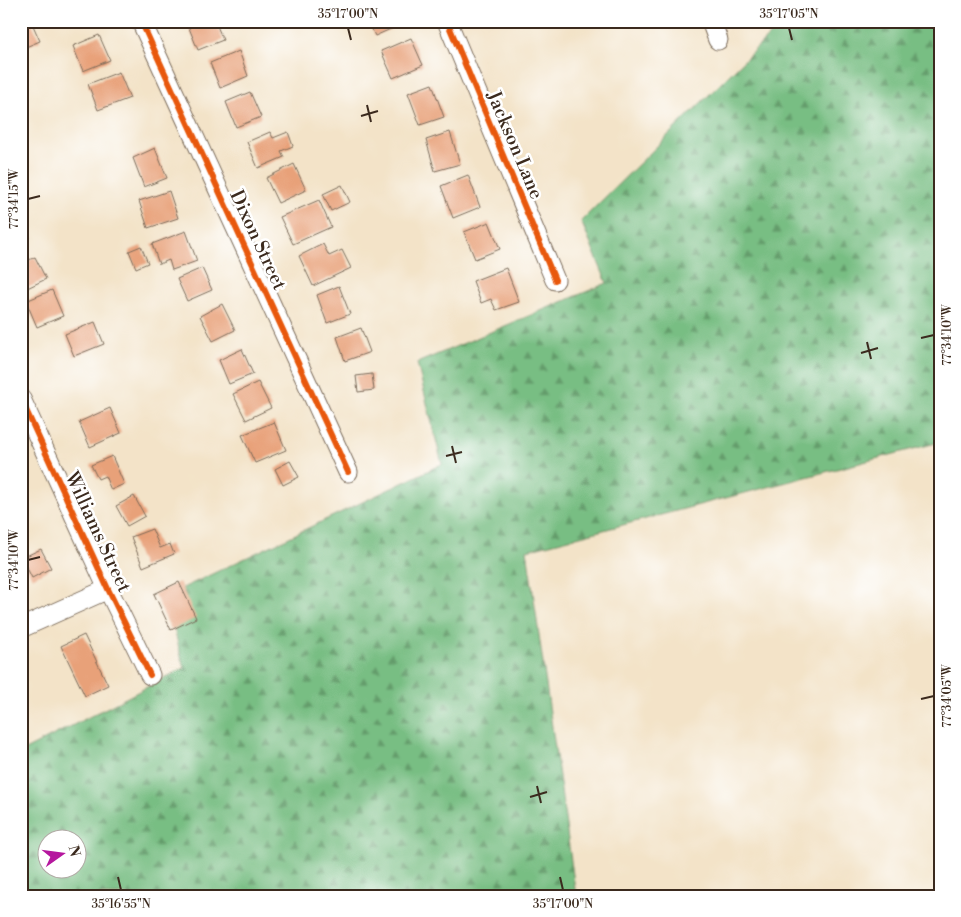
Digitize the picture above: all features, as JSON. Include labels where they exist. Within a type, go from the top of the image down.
[{"type":"street","name":"Dixon Street","points":[[141,21],[348,472]]},
{"type":"street","name":"Jackson Lane","points":[[447,21],[555,280]]},
{"type":"street","points":[[711,21],[718,40]]},
{"type":"street","name":"Williams Street","points":[[21,399],[150,676]]},
{"type":"street","points":[[21,628],[108,589]]},
{"type":"green space","points":[[784,21],[940,21],[940,442],[527,550],[576,896],[21,895],[21,752],[184,668],[166,596],[442,464],[417,363],[607,283],[581,221]]},
{"type":"building","points":[[21,21],[31,21],[40,41],[21,49]]},
{"type":"building","points":[[191,21],[215,21],[223,40],[198,50],[187,23]]},
{"type":"building","points":[[368,21],[403,21],[404,23],[375,36]]},
{"type":"building","points":[[99,35],[110,60],[83,71],[73,46]]},
{"type":"building","points":[[411,38],[423,65],[393,78],[381,51]]},
{"type":"building","points":[[239,51],[248,76],[220,88],[210,63]]},
{"type":"building","points":[[119,72],[130,98],[98,110],[88,84]]},
{"type":"building","points":[[432,84],[444,117],[420,125],[408,93]]},
{"type":"building","points":[[250,92],[261,117],[236,127],[226,102]]},
{"type":"building","points":[[270,132],[273,138],[288,132],[293,146],[281,151],[284,157],[258,168],[247,142]]},
{"type":"building","points":[[450,132],[460,164],[435,171],[426,140]]},
{"type":"building","points":[[155,148],[167,178],[144,187],[133,158]]},
{"type":"building","points":[[294,164],[306,190],[278,203],[266,178]]},
{"type":"building","points":[[468,175],[480,207],[453,218],[441,186]]},
{"type":"building","points":[[342,185],[350,202],[331,211],[323,194]]},
{"type":"building","points":[[169,191],[178,218],[148,228],[139,201]]},
{"type":"building","points":[[319,200],[331,227],[293,244],[280,217]]},
{"type":"building","points":[[21,212],[29,238],[21,240]]},
{"type":"building","points":[[489,222],[500,249],[475,259],[464,232]]},
{"type":"building","points":[[186,231],[197,261],[172,270],[169,260],[159,264],[152,244]]},
{"type":"building","points":[[323,244],[329,256],[342,250],[351,268],[313,286],[299,256]]},
{"type":"building","points":[[141,246],[148,263],[136,268],[129,251]]},
{"type":"building","points":[[35,257],[46,279],[21,291],[21,264]]},
{"type":"building","points":[[202,268],[212,290],[187,301],[177,279]]},
{"type":"building","points":[[506,268],[519,302],[496,310],[491,299],[481,303],[473,281]]},
{"type":"building","points":[[339,286],[350,314],[327,323],[317,295]]},
{"type":"building","points":[[52,290],[63,316],[37,327],[26,301]]},
{"type":"building","points":[[222,304],[235,330],[213,341],[200,316]]},
{"type":"building","points":[[95,322],[104,344],[74,356],[65,334]]},
{"type":"building","points":[[361,328],[370,352],[345,361],[337,337]]},
{"type":"building","points":[[242,349],[253,374],[229,384],[219,360]]},
{"type":"building","points":[[372,374],[374,390],[358,392],[356,376]]},
{"type":"building","points":[[258,382],[271,408],[246,420],[233,394]]},
{"type":"building","points":[[110,408],[121,433],[90,447],[79,422]]},
{"type":"building","points":[[274,422],[286,450],[255,463],[242,435]]},
{"type":"building","points":[[112,456],[124,484],[111,490],[105,476],[98,479],[91,465]]},
{"type":"building","points":[[290,461],[299,477],[283,485],[275,469]]},
{"type":"building","points":[[134,496],[145,516],[127,526],[116,506]]},
{"type":"building","points":[[152,529],[160,548],[170,544],[174,554],[143,567],[131,537]]},
{"type":"building","points":[[41,549],[51,568],[32,578],[22,558]]},
{"type":"building","points":[[179,582],[196,618],[171,630],[154,594]]},
{"type":"building","points":[[84,635],[108,685],[85,696],[61,646]]},
{"type":"cycle path","points":[[141,21],[348,472]]},
{"type":"cycle path","points":[[447,21],[555,280]]},
{"type":"cycle path","points":[[21,399],[108,589],[150,675]]}]
